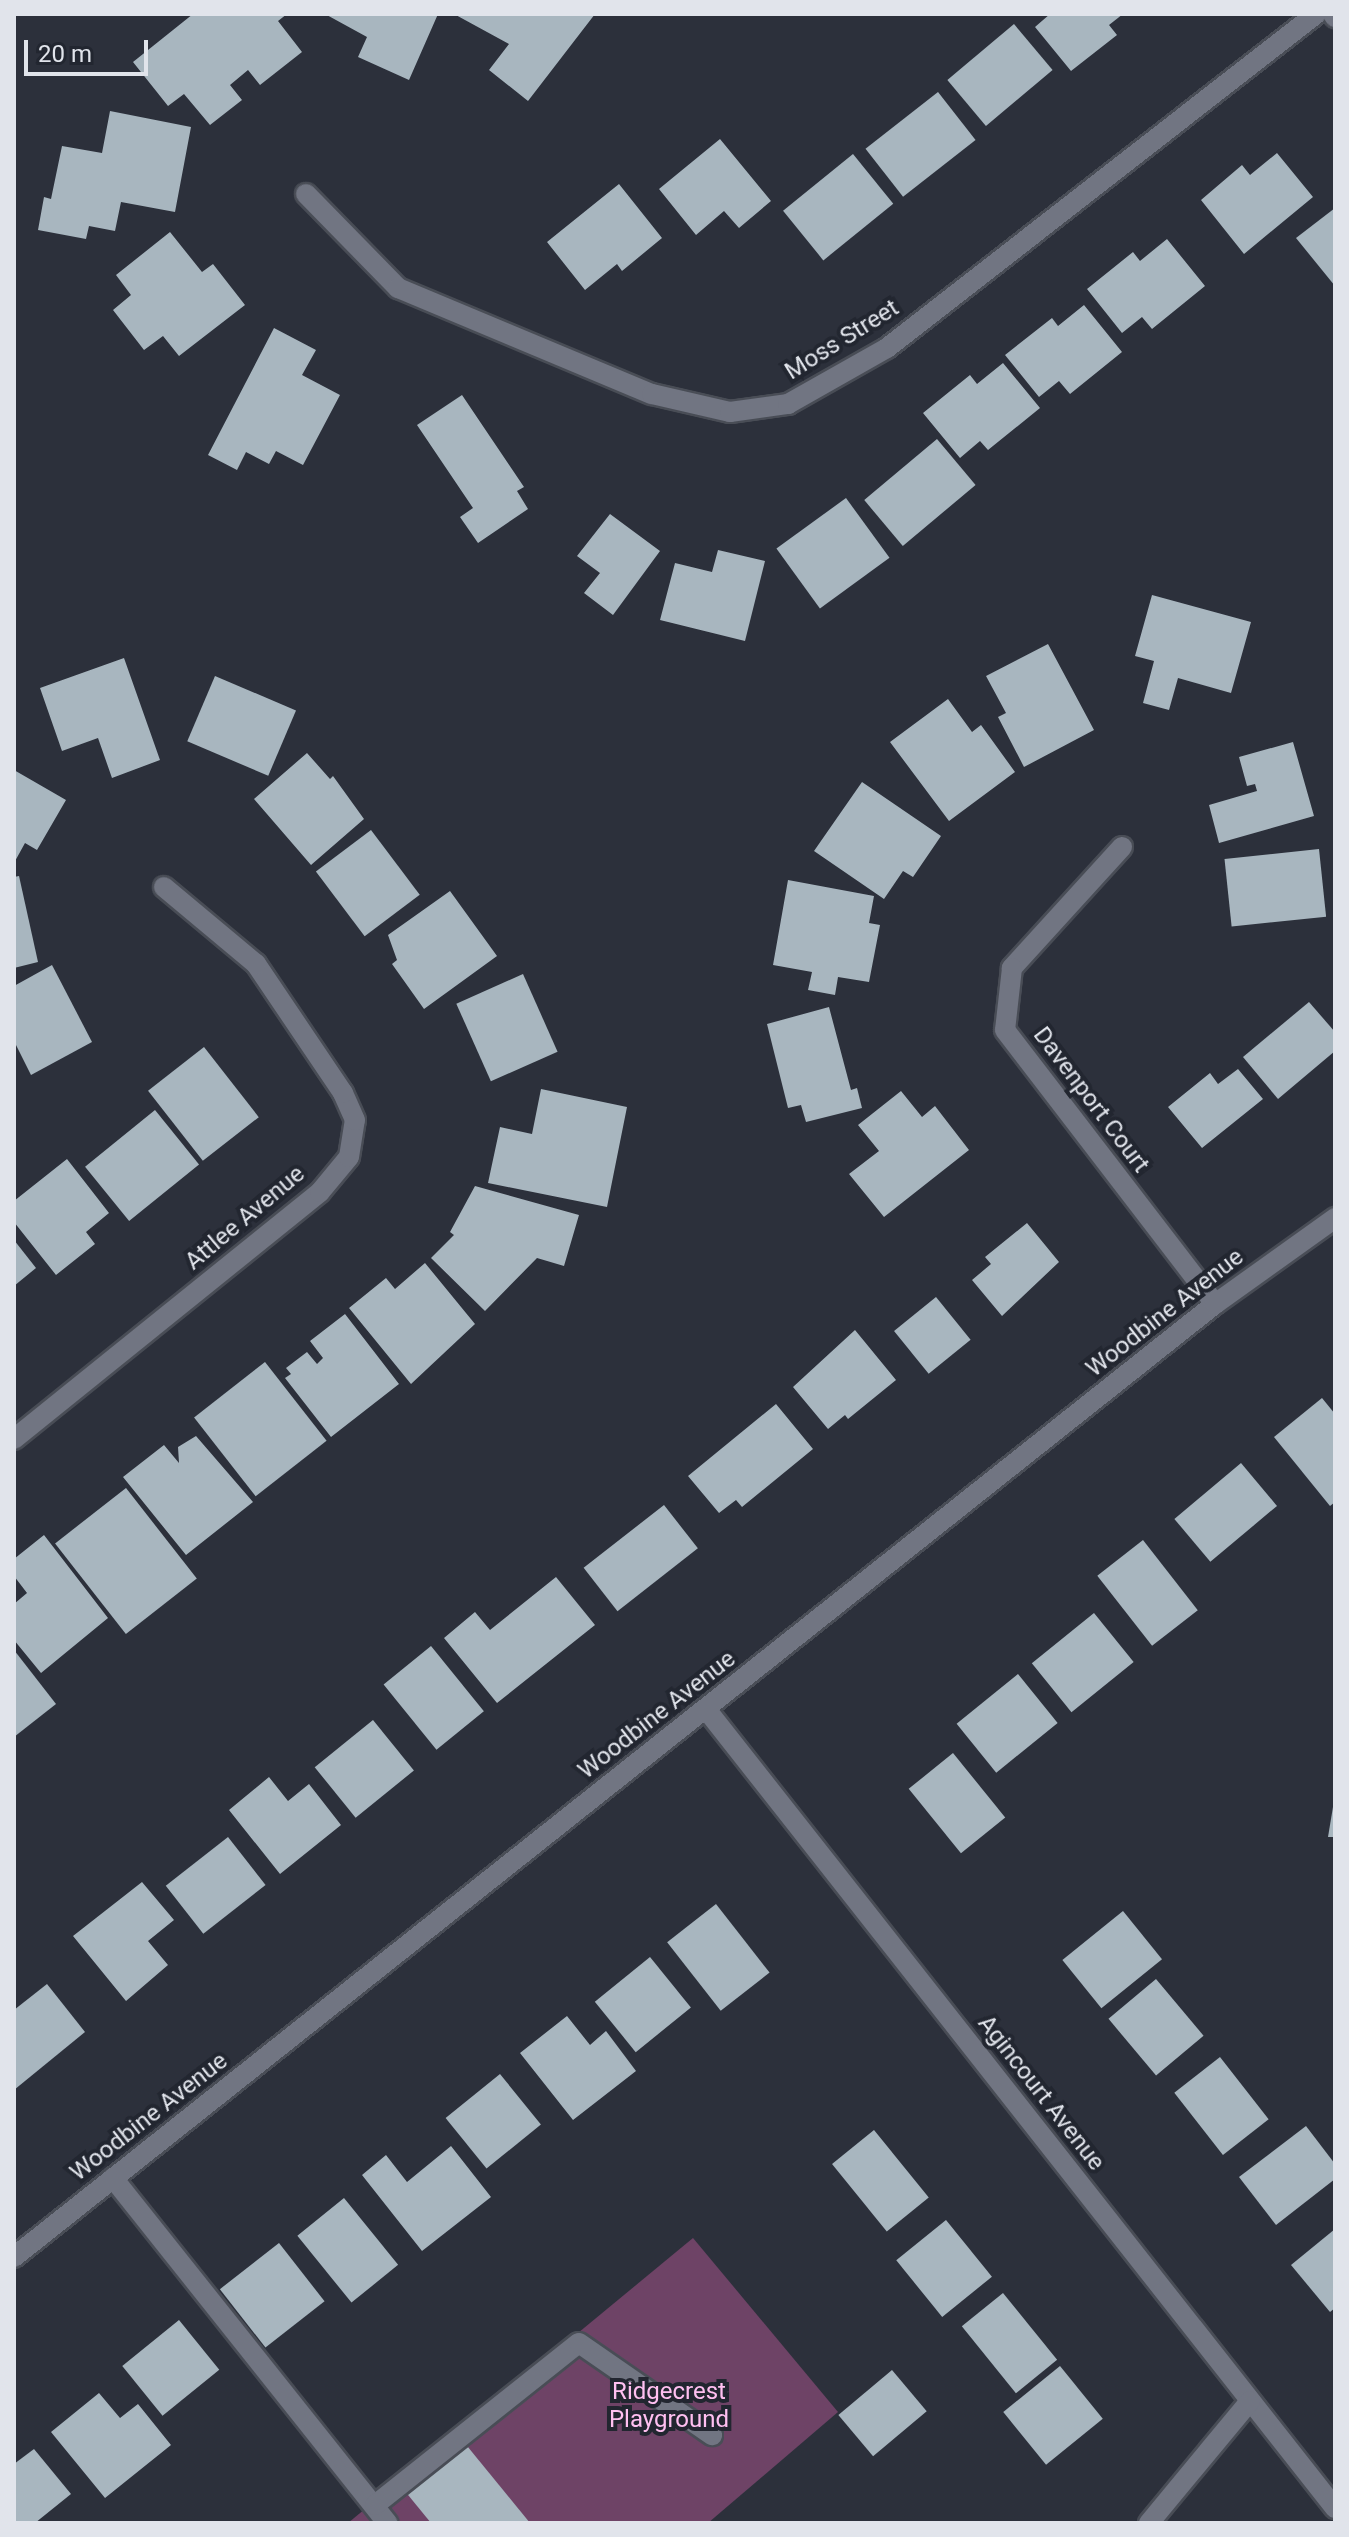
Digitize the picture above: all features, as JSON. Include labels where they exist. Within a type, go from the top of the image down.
[{"type":"street","name":"Moss Street","points":[[306,194],[398,288],[652,394],[730,412],[788,404],[887,348],[1316,14]]},
{"type":"street","name":"Davenport Court","points":[[1122,847],[1012,968],[1005,1030],[1215,1304]]},
{"type":"street","name":"Attlee Avenue","points":[[14,1439],[320,1192],[349,1157],[355,1120],[343,1093],[256,964],[164,887]]},
{"type":"street","name":"Woodbine Avenue","points":[[14,2257],[1215,1304],[1335,1218]]},
{"type":"street","name":"Agincourt Avenue","points":[[706,1709],[1335,2508]]},
{"type":"street","points":[[113,2178],[387,2523]]},
{"type":"street","points":[[375,2505],[579,2343],[712,2435]]},
{"type":"street","points":[[1149,2523],[1250,2401]]},
{"type":"green space","name":"Ridgecrest Playground","points":[[693,2238],[838,2412],[708,2523],[348,2523]]},
{"type":"building","points":[[193,14],[287,14],[278,21],[302,52],[260,85],[248,70],[230,85],[242,100],[210,125],[184,94],[168,106],[133,62]]},
{"type":"building","points":[[325,14],[438,14],[409,80],[358,57],[367,37]]},
{"type":"building","points":[[454,14],[595,14],[528,101],[489,70],[509,44]]},
{"type":"building","points":[[1050,14],[1123,14],[1109,25],[1117,35],[1071,71],[1035,27]]},
{"type":"building","points":[[1014,24],[1053,70],[986,126],[947,80]]},
{"type":"building","points":[[938,92],[976,140],[903,197],[866,149]]},
{"type":"building","points":[[110,111],[191,127],[175,212],[121,202],[115,231],[89,226],[86,239],[38,230],[44,197],[51,199],[62,146],[102,153]]},
{"type":"building","points":[[720,139],[771,201],[739,228],[724,211],[696,235],[659,189]]},
{"type":"building","points":[[1277,153],[1313,197],[1244,254],[1201,200],[1242,165],[1250,175]]},
{"type":"building","points":[[853,154],[893,204],[823,260],[783,211]]},
{"type":"building","points":[[619,184],[662,238],[622,271],[617,264],[585,290],[547,242]]},
{"type":"building","points":[[1335,208],[1335,286],[1296,238]]},
{"type":"building","points":[[170,232],[202,272],[213,264],[245,305],[179,356],[163,336],[144,350],[113,310],[131,295],[116,275]]},
{"type":"building","points":[[1167,239],[1205,286],[1152,329],[1142,317],[1122,333],[1087,289],[1133,252],[1140,261]]},
{"type":"building","points":[[1084,305],[1122,352],[1070,394],[1059,381],[1039,397],[1005,355],[1052,318],[1058,326]]},
{"type":"building","points":[[274,328],[316,350],[302,375],[340,395],[303,465],[276,451],[269,464],[246,452],[237,470],[208,455]]},
{"type":"building","points":[[1003,363],[1040,408],[988,450],[980,441],[960,458],[923,413],[970,375],[977,384]]},
{"type":"building","points":[[462,395],[524,487],[517,491],[528,509],[478,543],[460,517],[473,508],[417,425]]},
{"type":"building","points":[[937,439],[976,485],[903,546],[864,500]]},
{"type":"building","points":[[846,498],[889,558],[820,608],[776,549]]},
{"type":"building","points":[[610,514],[660,551],[613,615],[584,593],[600,573],[577,556]]},
{"type":"building","points":[[718,550],[765,561],[745,641],[660,620],[675,563],[712,572]]},
{"type":"building","points":[[1152,595],[1251,622],[1231,693],[1178,678],[1169,710],[1143,703],[1154,661],[1135,656]]},
{"type":"building","points":[[1048,644],[1094,730],[1024,767],[998,717],[1006,713],[986,676]]},
{"type":"building","points":[[124,658],[160,760],[112,778],[98,738],[62,751],[40,688]]},
{"type":"building","points":[[215,676],[296,710],[268,776],[187,741]]},
{"type":"building","points":[[948,699],[972,732],[981,725],[1015,772],[949,821],[890,742]]},
{"type":"building","points":[[1293,742],[1314,816],[1219,843],[1209,805],[1257,791],[1255,784],[1247,786],[1239,757]]},
{"type":"building","points":[[307,753],[330,779],[333,776],[364,819],[311,865],[254,799]]},
{"type":"building","points":[[14,770],[66,800],[37,850],[25,843],[14,863]]},
{"type":"building","points":[[862,782],[941,836],[913,877],[903,871],[884,899],[814,851]]},
{"type":"building","points":[[371,830],[420,895],[365,936],[316,872]]},
{"type":"building","points":[[1319,849],[1326,917],[1232,927],[1225,859]]},
{"type":"building","points":[[19,876],[38,962],[14,968],[14,877]]},
{"type":"building","points":[[788,880],[874,896],[869,923],[880,925],[869,982],[838,977],[835,995],[808,990],[812,972],[773,965]]},
{"type":"building","points":[[450,891],[497,956],[424,1009],[392,964],[397,960],[388,935]]},
{"type":"building","points":[[52,965],[92,1042],[31,1075],[14,1041],[14,986]]},
{"type":"building","points":[[523,974],[558,1052],[491,1081],[456,1004]]},
{"type":"building","points":[[1309,1002],[1335,1032],[1335,1051],[1278,1099],[1243,1057]]},
{"type":"building","points":[[829,1007],[851,1090],[857,1088],[862,1108],[806,1122],[801,1105],[788,1108],[767,1024]]},
{"type":"building","points":[[204,1047],[259,1117],[203,1161],[148,1091]]},
{"type":"building","points":[[1238,1069],[1263,1099],[1202,1148],[1168,1107],[1210,1073],[1218,1084]]},
{"type":"building","points":[[541,1089],[627,1107],[607,1207],[488,1183],[500,1127],[532,1134]]},
{"type":"building","points":[[901,1091],[922,1117],[935,1106],[969,1150],[884,1217],[849,1174],[879,1151],[858,1125]]},
{"type":"building","points":[[155,1110],[199,1164],[129,1221],[85,1167]]},
{"type":"building","points":[[67,1159],[109,1213],[86,1232],[95,1244],[56,1275],[14,1222],[14,1201]]},
{"type":"building","points":[[475,1186],[579,1215],[564,1266],[537,1258],[485,1311],[431,1258],[454,1235],[450,1232]]},
{"type":"building","points":[[1027,1223],[1059,1262],[1002,1316],[972,1280],[991,1264],[985,1257]]},
{"type":"building","points":[[14,1240],[36,1268],[14,1286]]},
{"type":"building","points":[[425,1263],[475,1324],[411,1384],[349,1308],[386,1278],[395,1289]]},
{"type":"building","points":[[936,1297],[971,1340],[929,1374],[894,1331]]},
{"type":"building","points":[[345,1314],[399,1384],[331,1437],[285,1378],[291,1374],[286,1368],[307,1352],[317,1364],[323,1358],[310,1341]]},
{"type":"building","points":[[855,1330],[896,1380],[848,1419],[845,1415],[828,1429],[793,1387]]},
{"type":"building","points":[[265,1362],[327,1441],[256,1496],[194,1417]]},
{"type":"building","points":[[1322,1398],[1335,1414],[1335,1502],[1330,1506],[1274,1437]]},
{"type":"building","points":[[776,1404],[813,1449],[742,1507],[736,1500],[719,1513],[688,1476]]},
{"type":"building","points":[[196,1436],[253,1502],[186,1555],[123,1477],[164,1445],[179,1463],[178,1447]]},
{"type":"building","points":[[1241,1463],[1277,1506],[1210,1562],[1174,1519]]},
{"type":"building","points":[[126,1488],[197,1579],[126,1634],[55,1543]]},
{"type":"building","points":[[664,1505],[698,1548],[617,1611],[584,1568]]},
{"type":"building","points":[[44,1535],[108,1618],[41,1673],[14,1640],[14,1604],[27,1593],[14,1576],[14,1559]]},
{"type":"building","points":[[1143,1540],[1198,1610],[1152,1646],[1097,1576]]},
{"type":"building","points":[[556,1577],[595,1625],[497,1703],[444,1638],[475,1612],[490,1630]]},
{"type":"building","points":[[1094,1613],[1134,1662],[1071,1712],[1032,1663]]},
{"type":"building","points":[[431,1646],[484,1711],[436,1750],[384,1684]]},
{"type":"building","points":[[14,1650],[56,1704],[14,1737]]},
{"type":"building","points":[[1018,1674],[1058,1723],[996,1773],[957,1724]]},
{"type":"building","points":[[373,1720],[414,1771],[356,1818],[315,1767]]},
{"type":"building","points":[[953,1753],[1005,1818],[961,1853],[909,1789]]},
{"type":"building","points":[[269,1777],[288,1801],[309,1784],[341,1825],[280,1874],[229,1810]]},
{"type":"building","points":[[1335,1795],[1335,1837],[1328,1837]]},
{"type":"building","points":[[228,1837],[266,1885],[203,1934],[166,1886]]},
{"type":"building","points":[[142,1882],[174,1920],[148,1941],[168,1965],[126,2001],[73,1936]]},
{"type":"building","points":[[716,1904],[770,1973],[721,2011],[667,1942]]},
{"type":"building","points":[[1123,1911],[1162,1959],[1101,2008],[1062,1960]]},
{"type":"building","points":[[650,1957],[691,2008],[636,2052],[595,2002]]},
{"type":"building","points":[[1156,1979],[1204,2036],[1156,2076],[1109,2019]]},
{"type":"building","points":[[47,1984],[85,2032],[14,2090],[14,2010]]},
{"type":"building","points":[[567,2016],[590,2045],[606,2031],[636,2071],[573,2120],[520,2053]]},
{"type":"building","points":[[1220,2057],[1269,2119],[1223,2155],[1174,2093]]},
{"type":"building","points":[[500,2074],[541,2125],[487,2169],[446,2118]]},
{"type":"building","points":[[1306,2126],[1335,2164],[1335,2179],[1276,2225],[1239,2177]]},
{"type":"building","points":[[874,2130],[929,2198],[887,2232],[832,2164]]},
{"type":"building","points":[[451,2146],[491,2197],[422,2251],[362,2175],[386,2155],[407,2182]]},
{"type":"building","points":[[344,2198],[398,2265],[351,2303],[297,2236]]},
{"type":"building","points":[[946,2220],[992,2277],[942,2317],[896,2260]]},
{"type":"building","points":[[1335,2229],[1335,2308],[1330,2312],[1291,2265]]},
{"type":"building","points":[[279,2243],[325,2301],[265,2347],[220,2289]]},
{"type":"building","points":[[1003,2293],[1057,2360],[1016,2393],[962,2326]]},
{"type":"building","points":[[179,2320],[219,2370],[163,2416],[122,2366]]},
{"type":"building","points":[[1060,2366],[1103,2419],[1046,2465],[1003,2412]]},
{"type":"building","points":[[892,2370],[927,2411],[873,2456],[838,2415]]},
{"type":"building","points":[[99,2393],[120,2418],[138,2404],[171,2445],[105,2498],[51,2432]]},
{"type":"building","points":[[463,2441],[530,2523],[431,2523],[404,2490]]},
{"type":"building","points":[[34,2449],[71,2494],[35,2523],[14,2523],[14,2464]]}]
